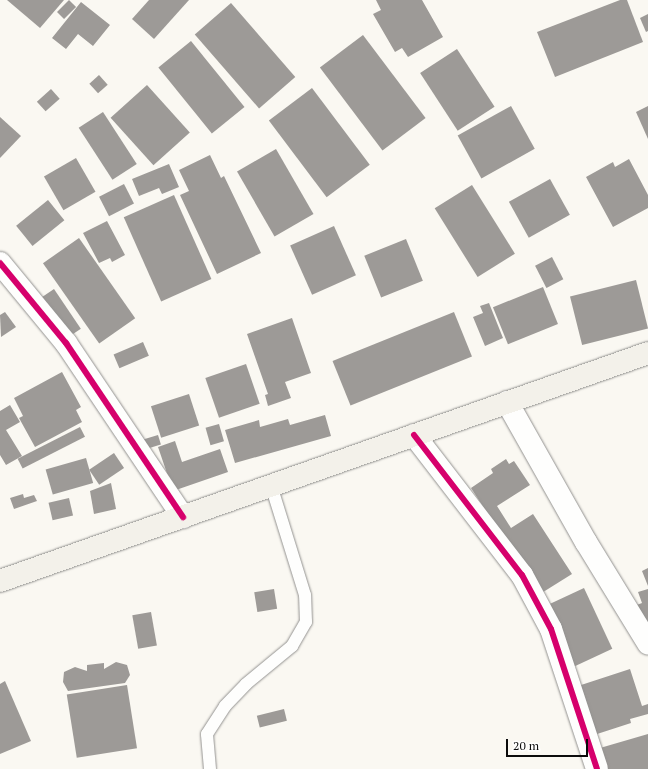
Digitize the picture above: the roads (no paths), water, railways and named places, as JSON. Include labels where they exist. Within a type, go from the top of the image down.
[{"type":"main road","points":[[0,581],[648,354]]},
{"type":"street","points":[[0,263],[66,342],[183,516]]},
{"type":"street","points":[[508,402],[586,542],[648,644]]},
{"type":"street","points":[[414,435],[522,575],[551,629],[597,769]]},
{"type":"lane","points":[[210,769],[207,734],[225,706],[246,684],[292,646],[306,622],[305,596],[271,485]]}]
